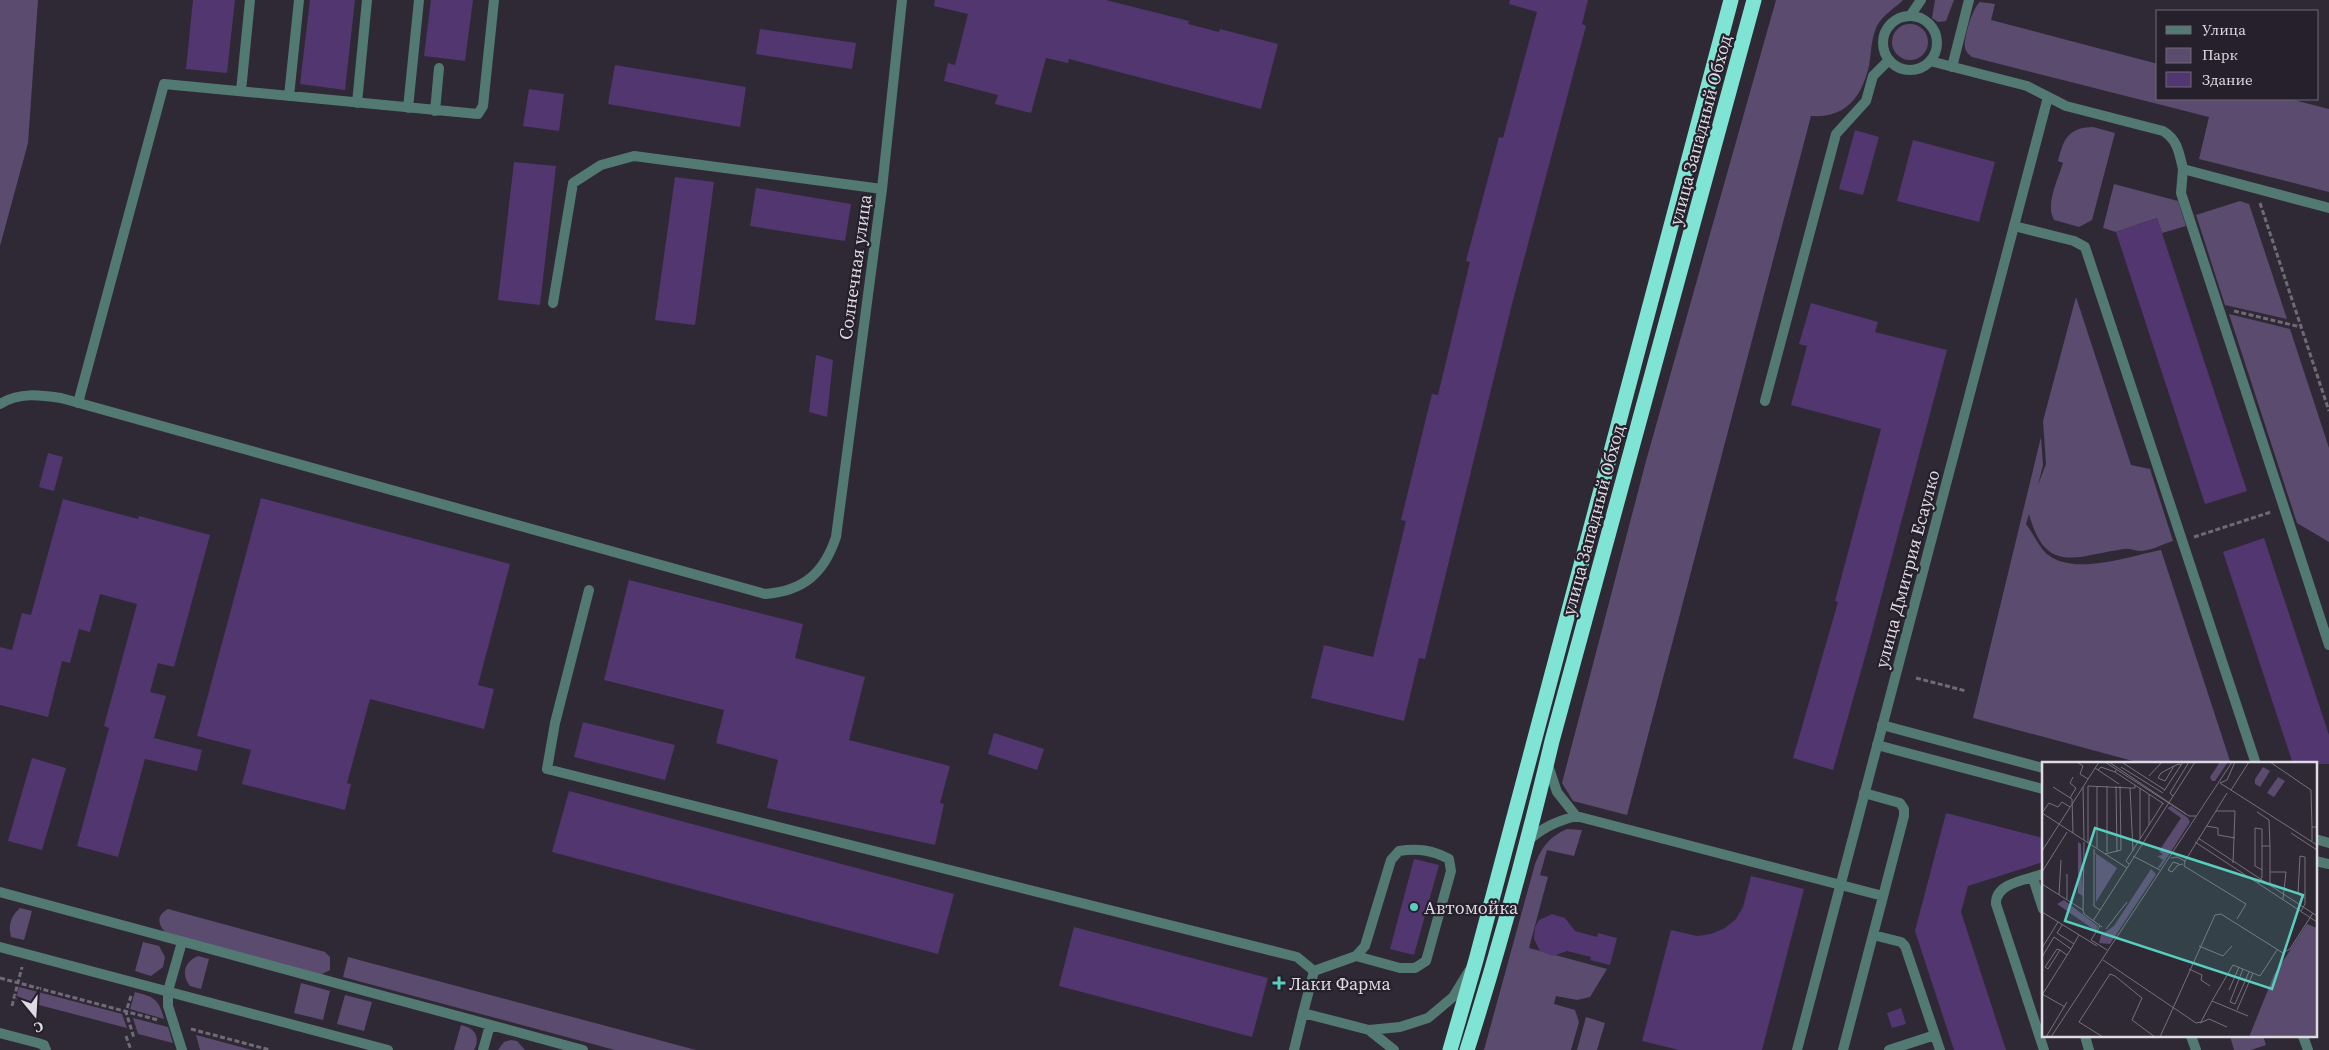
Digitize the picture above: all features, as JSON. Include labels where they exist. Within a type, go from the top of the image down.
[{"type":"highway","name":"улица Западный Обход","points":[[1450,1050],[1476,960],[1731,0]]},
{"type":"highway","name":"улица Западный Обход","points":[[1468,1050],[1529,840],[1547,761],[1754,0]]},
{"type":"street","points":[[241,92],[250,0]]},
{"type":"street","points":[[289,96],[299,0]]},
{"type":"street","points":[[357,103],[367,0]]},
{"type":"street","points":[[408,108],[419,0]]},
{"type":"street","points":[[78,403],[164,84],[473,115],[482,110],[494,0]]},
{"type":"street","name":"Солнечная улица","points":[[0,404],[19,396],[36,394],[62,398],[765,594],[784,592],[803,584],[818,571],[829,557],[836,537],[882,189],[902,0]]},
{"type":"street","points":[[1910,16],[1921,0]]},
{"type":"street","points":[[1952,66],[1969,0]]},
{"type":"street","points":[[1910,16],[1926,21],[1937,36],[1937,45],[1930,61],[1914,70],[1896,66],[1884,52],[1884,35],[1894,21],[1910,16]]},
{"type":"street","points":[[1765,401],[1836,134],[1866,100],[1873,76],[1889,60]]},
{"type":"street","points":[[1930,61],[2027,86],[2066,106],[2163,131],[2172,137],[2177,144],[2183,169],[2181,193],[2329,645]]},
{"type":"street","points":[[435,110],[439,68]]},
{"type":"street","name":"улица Дмитрия Есаулко","points":[[1797,1050],[2048,97]]},
{"type":"street","points":[[554,304],[573,183],[601,165],[634,156],[882,189]]},
{"type":"street","points":[[2183,169],[2329,208]]},
{"type":"street","points":[[2014,226],[2074,241],[2085,247],[2255,762]]},
{"type":"street","points":[[589,590],[555,723],[547,769],[1297,956],[1314,971]]},
{"type":"street","points":[[1882,725],[2042,768]]},
{"type":"street","points":[[1877,745],[2042,789]]},
{"type":"street","points":[[1547,761],[1556,792],[1576,816]]},
{"type":"street","points":[[1843,1050],[1904,816],[1904,809],[1900,803],[1864,793]]},
{"type":"street","points":[[1529,840],[1538,831],[1576,816],[1883,896]]},
{"type":"street","points":[[2316,839],[2329,843]]},
{"type":"street","points":[[1314,971],[1356,956],[1365,946],[1392,860],[1399,851],[1416,848],[1438,853],[1449,859],[1451,871],[1426,961],[1415,968],[1400,968],[1356,956]]},
{"type":"street","points":[[2316,861],[2329,864]]},
{"type":"street","points":[[2042,902],[2038,876],[2000,890],[1996,896],[1996,904],[2044,1050]]},
{"type":"street","points":[[0,892],[583,1050]]},
{"type":"street","points":[[1873,935],[1901,942],[1905,946],[1940,1050]]},
{"type":"street","points":[[182,942],[167,999],[182,1050]]},
{"type":"street","points":[[0,947],[134,982],[366,1047],[388,1050]]},
{"type":"street","points":[[1303,1013],[1369,1030],[1400,1027],[1428,1018],[1453,997],[1476,960]]},
{"type":"street","points":[[1294,1050],[1314,971]]},
{"type":"street","points":[[483,1050],[490,1025]]},
{"type":"street","points":[[1369,1030],[1394,1050]]},
{"type":"street","points":[[0,1033],[38,1043],[46,1050]]},
{"type":"street","points":[[1889,1050],[1935,1035]]},
{"type":"street","points":[[2192,1038],[2196,1050]]},
{"type":"street","points":[[2304,1038],[2308,1050]]},
{"type":"path","points":[[2256,189],[2329,411]]},
{"type":"path","points":[[2218,307],[2301,327]]},
{"type":"path","points":[[2182,541],[2284,508]]},
{"type":"path","points":[[1916,678],[1966,691]]},
{"type":"path","points":[[12,1006],[26,953]]},
{"type":"path","points":[[0,978],[270,1050]]},
{"type":"path","points":[[134,982],[126,1012],[134,1038]]},
{"type":"path","points":[[126,1036],[131,1050]]},
{"type":"green space","points":[[0,0],[38,0],[28,143],[0,246]]},
{"type":"green space","points":[[1776,0],[1903,0],[1877,26],[1866,77],[1850,104],[1834,114],[1811,116],[1627,815],[1573,801],[1562,783],[1646,461]]},
{"type":"green space","points":[[1935,0],[1954,0],[1946,21],[1938,22],[1932,18]]},
{"type":"green space","points":[[1980,2],[1995,4],[1991,20],[2156,63],[2156,100],[2294,100],[2329,109],[2329,192],[2199,159],[2209,117],[1972,57],[1965,49],[1965,44],[1969,24]]},
{"type":"green space","points":[[1910,24],[1922,30],[1928,42],[1922,54],[1910,60],[1898,54],[1892,42],[1898,30]]},
{"type":"green space","points":[[2093,127],[2115,133],[2092,220],[2079,227],[2054,220],[2051,207],[2063,163],[2058,161],[2065,141],[2072,132]]},
{"type":"green space","points":[[2114,184],[2178,201],[2186,226],[2162,233],[2157,218],[2116,232],[2103,228]]},
{"type":"green space","points":[[2240,201],[2249,204],[2287,319],[2225,305],[2196,215]]},
{"type":"green space","points":[[2076,297],[2131,465],[2150,469],[2173,541],[2144,551],[2126,549],[2078,557],[2066,557],[2054,554],[2045,547],[2036,534],[2029,514],[2026,524],[2043,550],[2054,559],[2067,563],[2099,563],[2161,550],[2230,762],[2137,762],[1973,718],[2041,437],[2043,465],[2038,485],[2046,464],[2043,421]]},
{"type":"green space","points":[[2229,314],[2290,329],[2329,448],[2329,542],[2297,523]]},
{"type":"green space","points":[[1567,829],[1582,830],[1574,856],[1547,850],[1540,875],[1548,877],[1529,948],[1607,969],[1590,997],[1577,1000],[1556,996],[1554,1004],[1575,1010],[1579,1022],[1571,1050],[1484,1050],[1535,864],[1540,852],[1547,843],[1555,835]]},
{"type":"green space","points":[[20,908],[32,911],[24,940],[11,937],[10,933],[11,921],[14,914]]},
{"type":"green space","points":[[168,909],[325,952],[330,957],[330,970],[320,975],[165,932],[159,919],[164,911]]},
{"type":"green space","points":[[143,942],[159,946],[165,957],[163,967],[151,976],[135,971]]},
{"type":"green space","points":[[198,956],[209,959],[201,989],[190,986],[185,978],[187,965]]},
{"type":"green space","points":[[348,957],[696,1050],[615,1050],[343,977]]},
{"type":"green space","points":[[301,983],[330,991],[323,1020],[294,1013]]},
{"type":"green space","points":[[19,987],[122,1014],[127,1028],[16,999]]},
{"type":"green space","points":[[135,992],[155,1000],[160,1007],[164,1019],[130,1009]]},
{"type":"green space","points":[[345,995],[372,1002],[364,1031],[337,1024]]},
{"type":"green space","points":[[1586,1017],[1605,1023],[1597,1050],[1577,1050]]},
{"type":"green space","points":[[133,1018],[168,1027],[173,1043],[138,1034]]},
{"type":"green space","points":[[461,1025],[470,1028],[475,1033],[477,1041],[474,1050],[454,1050]]},
{"type":"green space","points":[[196,1035],[252,1050],[200,1050]]},
{"type":"green space","points":[[2231,1038],[2264,1038],[2266,1045],[2251,1050],[2234,1050]]},
{"type":"green space","points":[[517,1041],[525,1050],[498,1050],[504,1042]]},
{"type":"building","points":[[193,0],[235,0],[227,73],[186,69]]},
{"type":"building","points":[[310,0],[355,0],[345,90],[300,84]]},
{"type":"building","points":[[431,0],[473,0],[465,61],[424,56]]},
{"type":"building","points":[[935,0],[1106,0],[1189,21],[1188,24],[1219,32],[1220,29],[1278,44],[1261,109],[1069,59],[1068,63],[1046,58],[1031,113],[995,104],[998,95],[944,81],[948,63],[955,65],[968,14],[934,6]]},
{"type":"building","points":[[1510,0],[1588,0],[1582,24],[1586,26],[1512,304],[1425,659],[1419,658],[1404,721],[1311,698],[1324,645],[1373,657],[1406,521],[1401,520],[1432,394],[1438,395],[1470,262],[1466,261],[1499,137],[1503,138],[1537,12],[1509,4]]},
{"type":"building","points":[[760,29],[856,43],[852,69],[756,54]]},
{"type":"building","points":[[615,65],[746,87],[740,127],[608,104]]},
{"type":"building","points":[[529,89],[564,94],[559,131],[523,126]]},
{"type":"building","points":[[1855,130],[1879,137],[1863,195],[1839,189]]},
{"type":"building","points":[[1913,140],[1995,162],[1979,222],[1897,201]]},
{"type":"building","points":[[514,162],[556,166],[540,305],[498,300]]},
{"type":"building","points":[[675,177],[714,182],[695,325],[655,320]]},
{"type":"building","points":[[756,188],[851,204],[845,241],[750,226]]},
{"type":"building","points":[[2157,218],[2247,491],[2205,504],[2116,232]]},
{"type":"building","points":[[1811,303],[1878,322],[1875,332],[1947,350],[1833,770],[1793,758],[1838,602],[1835,601],[1881,429],[1791,405],[1807,346],[1799,344]]},
{"type":"building","points":[[816,355],[833,360],[827,417],[809,412]]},
{"type":"building","points":[[48,453],[63,457],[54,491],[39,487]]},
{"type":"building","points":[[261,498],[510,564],[478,685],[494,689],[484,729],[370,699],[347,783],[351,784],[345,810],[242,784],[251,750],[197,736]]},
{"type":"building","points":[[63,499],[138,519],[139,516],[210,535],[174,667],[158,663],[150,692],[166,696],[154,738],[202,750],[197,771],[145,759],[118,857],[77,846],[109,728],[104,726],[137,604],[100,594],[90,632],[79,629],[70,663],[62,661],[48,717],[0,705],[0,647],[12,650],[22,613],[31,615]]},
{"type":"building","points":[[2264,538],[2329,735],[2329,764],[2292,762],[2223,552]]},
{"type":"building","points":[[629,580],[803,624],[795,658],[865,677],[849,740],[950,766],[940,803],[944,804],[935,845],[767,808],[778,760],[716,743],[724,710],[604,680]]},
{"type":"building","points":[[583,722],[675,745],[665,780],[574,757]]},
{"type":"building","points":[[994,733],[1044,749],[1037,770],[988,754]]},
{"type":"building","points":[[32,758],[66,768],[42,850],[8,841]]},
{"type":"building","points":[[569,791],[954,894],[938,954],[552,852]]},
{"type":"building","points":[[1946,813],[2042,838],[2042,862],[1968,886],[1961,912],[2006,1050],[1954,1050],[1915,931]]},
{"type":"building","name":"Автомойка","points":[[1414,859],[1439,865],[1414,955],[1390,949]]},
{"type":"building","points":[[1751,876],[1804,889],[1762,1050],[1679,1050],[1642,1041],[1671,930],[1697,936],[1711,934],[1725,928],[1736,919],[1743,907]]},
{"type":"building","points":[[1552,914],[1565,918],[1575,931],[1597,937],[1598,933],[1617,938],[1610,965],[1590,960],[1591,957],[1567,951],[1553,956],[1540,951],[1534,939],[1535,927],[1539,920]]},
{"type":"building","points":[[1074,927],[1268,978],[1252,1037],[1059,986]]},
{"type":"building","points":[[1901,1008],[1906,1024],[1892,1028],[1887,1013]]},
{"type":"place","name":"Автомойка","points":[[1414,907]]},
{"type":"place","name":"Лаки Фарма","points":[[1279,983]]}]
